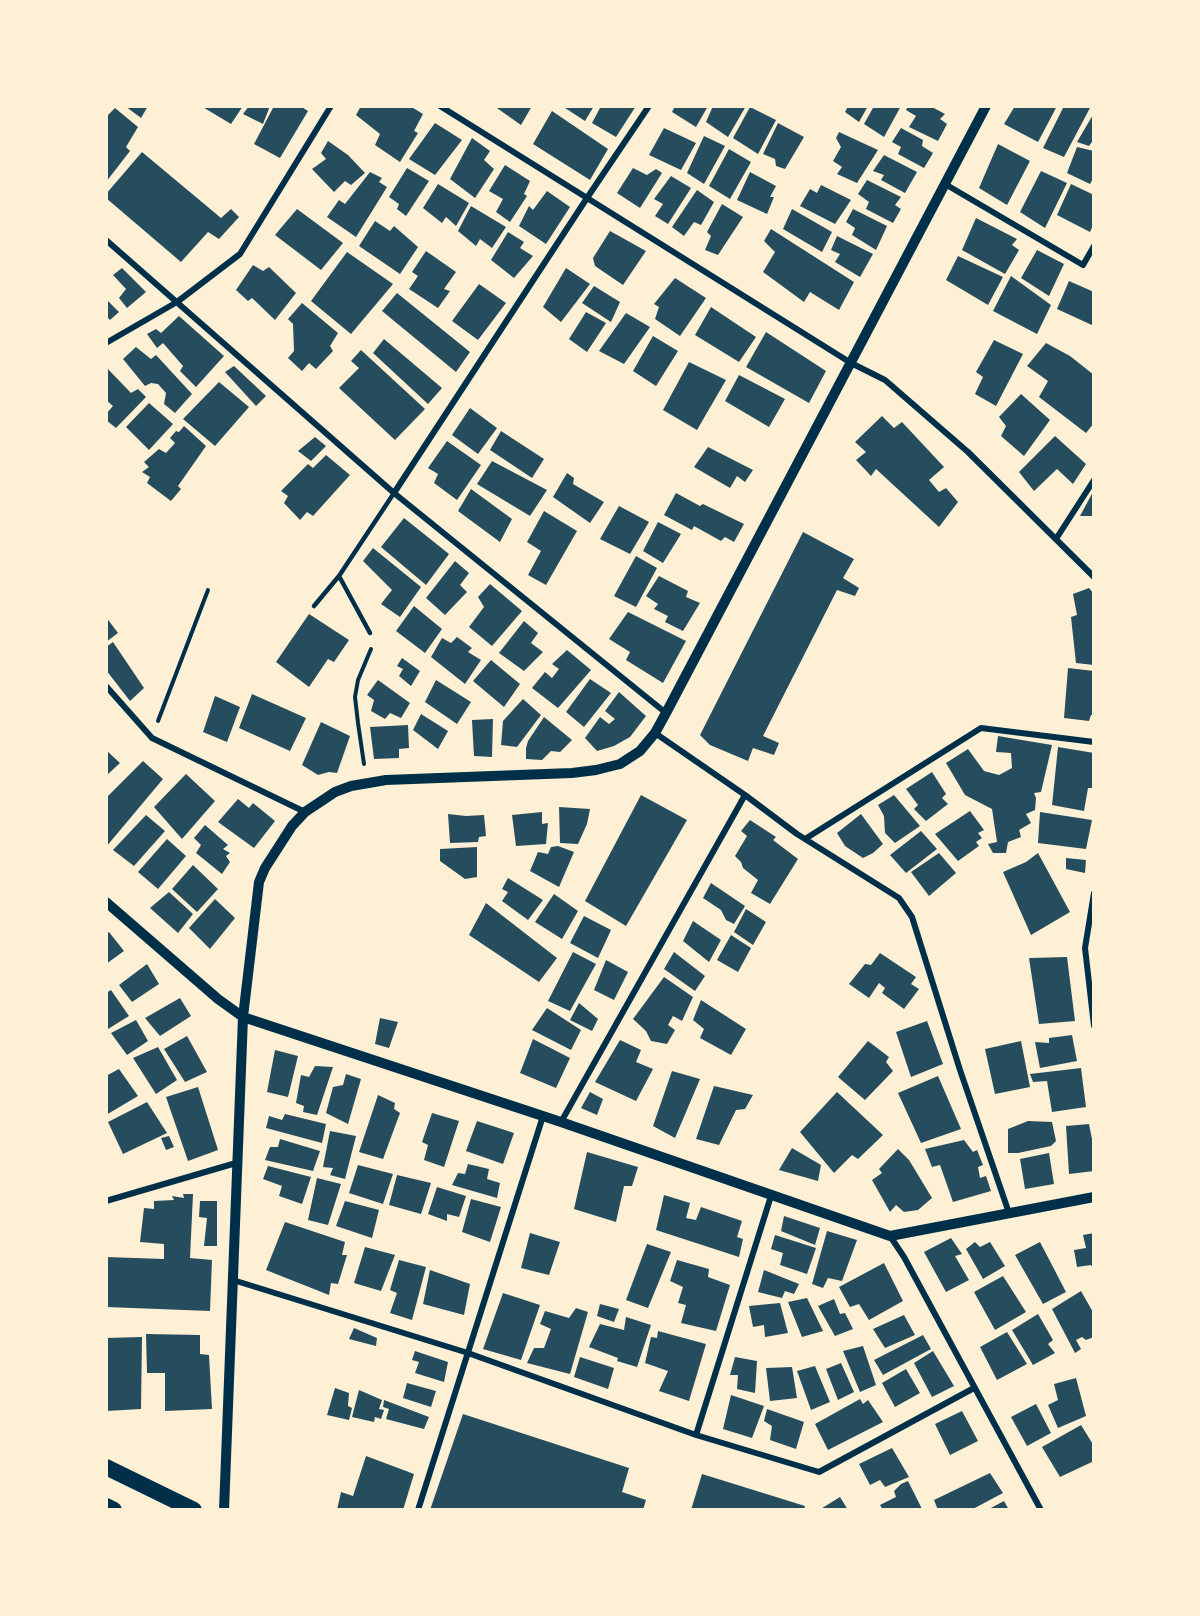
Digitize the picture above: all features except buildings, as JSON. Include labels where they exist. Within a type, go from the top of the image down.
[{"type":"highway","points":[[106,1467],[194,1509]]},
{"type":"highway","points":[[106,1506],[114,1509]]},
{"type":"street","points":[[106,343],[177,302],[240,254],[331,106]]},
{"type":"street","points":[[440,106],[850,363],[885,380],[968,452],[1094,577]]},
{"type":"street","points":[[394,493],[649,106]]},
{"type":"street","points":[[224,1509],[243,1017],[260,882],[264,868],[292,826],[305,812],[335,792],[351,786],[386,780],[572,773],[608,768],[620,764],[640,751],[655,733],[666,713],[986,106]]},
{"type":"street","points":[[945,184],[1083,265],[1094,246]]},
{"type":"street","points":[[106,240],[394,493],[666,713]]},
{"type":"street","points":[[1056,540],[1094,480]]},
{"type":"street","points":[[106,687],[152,738],[305,812]]},
{"type":"street","points":[[805,839],[981,728],[1094,742]]},
{"type":"street","points":[[655,733],[805,839],[899,898],[912,917],[960,1070],[1010,1213]]},
{"type":"street","points":[[561,1122],[745,795]]},
{"type":"street","points":[[1094,893],[1085,948],[1094,1026]]},
{"type":"street","points":[[106,902],[218,999],[243,1017],[561,1122],[890,1236],[1094,1197]]},
{"type":"street","points":[[418,1509],[543,1116]]},
{"type":"street","points":[[106,1201],[236,1163]]},
{"type":"street","points":[[696,1435],[771,1196]]},
{"type":"street","points":[[890,1236],[904,1257],[1041,1509]]},
{"type":"street","points":[[233,1280],[468,1353],[696,1435],[819,1472],[974,1388]]},
{"type":"lane","points":[[314,606],[339,576],[394,493]]},
{"type":"lane","points":[[339,576],[370,633]]},
{"type":"path","points":[[152,738],[208,590]]},
{"type":"path","points":[[365,767],[355,697],[358,680],[372,648],[370,633]]}]
